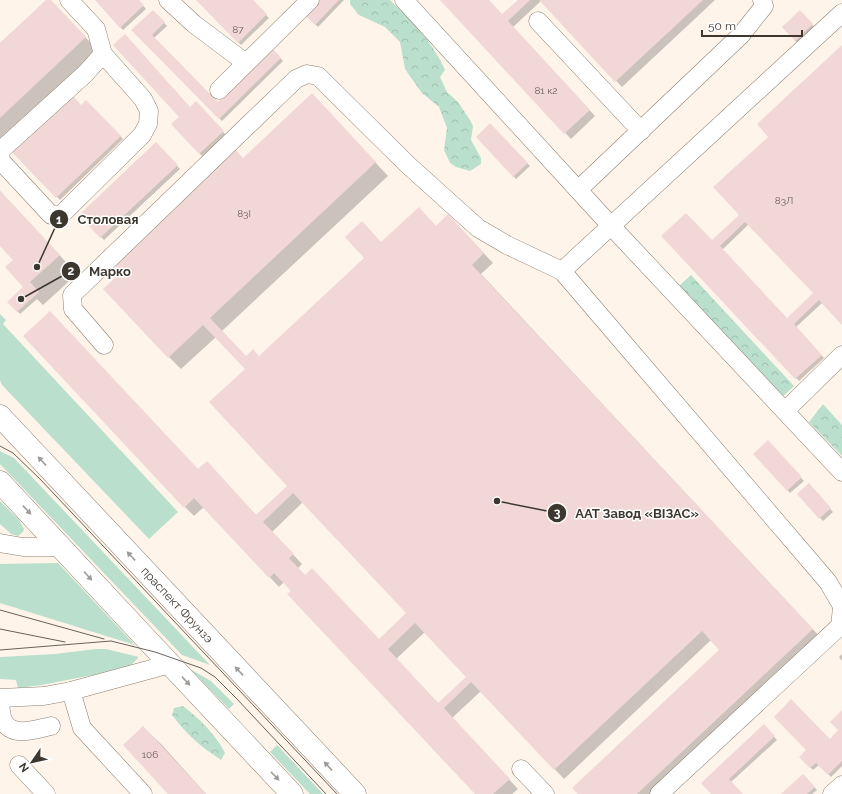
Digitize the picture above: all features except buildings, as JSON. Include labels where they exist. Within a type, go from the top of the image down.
[{"type":"main road","name":"праспект Фрунзэ","points":[[0,416],[355,794]]},
{"type":"main road","points":[[0,482],[292,794]]},
{"type":"street","points":[[69,0],[96,29],[102,54],[143,99],[149,111],[148,124],[142,136],[62,214],[51,215],[1,161],[0,151],[85,74],[102,54]]},
{"type":"street","points":[[168,0],[194,24],[246,63]]},
{"type":"street","points":[[219,90],[310,0]]},
{"type":"street","points":[[404,0],[612,227],[842,472]]},
{"type":"street","points":[[578,190],[741,35],[764,6],[762,0]]},
{"type":"street","points":[[562,271],[612,227],[842,14]]},
{"type":"street","points":[[538,21],[641,131]]},
{"type":"street","points":[[104,345],[73,309],[72,295],[296,79],[308,74],[318,76],[408,165],[478,228],[507,245],[562,271],[828,582],[842,607],[840,626],[659,794]]},
{"type":"street","points":[[785,411],[842,355]]},
{"type":"street","points":[[0,543],[23,547],[61,547]]},
{"type":"street","points":[[0,698],[44,696],[71,691],[170,664]]},
{"type":"street","points":[[71,691],[82,728],[143,794]]},
{"type":"street","points":[[0,704],[4,723],[14,731],[28,731],[51,726]]},
{"type":"street","points":[[19,765],[46,794]]},
{"type":"street","points":[[521,769],[545,794]]},
{"type":"street","points":[[832,794],[842,785]]},
{"type":"green space","points":[[350,0],[390,0],[428,41],[445,70],[440,77],[447,92],[458,102],[473,126],[471,140],[481,158],[481,164],[470,171],[456,167],[450,163],[444,150],[447,128],[439,107],[422,93],[405,69],[400,42],[385,27],[359,15],[350,4]]},
{"type":"green space","points":[[691,275],[794,386],[782,397],[679,286]]},
{"type":"green space","points":[[0,314],[6,320],[3,324],[178,512],[149,539],[2,385],[0,380]]},
{"type":"green space","points":[[823,404],[842,425],[842,456],[809,422]]},
{"type":"green space","points":[[0,451],[14,458],[210,665],[182,655],[0,464]]},
{"type":"green space","points":[[0,501],[19,520],[24,529],[18,536],[11,534],[0,524]]},
{"type":"green space","points":[[58,563],[135,645],[0,603],[0,564]]},
{"type":"green space","points":[[106,649],[139,657],[130,666],[113,671],[42,685],[18,688],[16,680],[0,679],[0,657],[55,654]]},
{"type":"green space","points":[[190,669],[211,681],[234,704],[229,709]]},
{"type":"green space","points":[[183,706],[217,739],[225,753],[221,760],[194,740],[172,715],[174,708]]},
{"type":"green space","points":[[277,745],[323,794],[310,794],[270,752]]},
{"type":"tram line","points":[[0,446],[13,453],[40,479],[337,794]]},
{"type":"tram line","points":[[0,610],[104,639]]},
{"type":"tram line","points":[[0,629],[65,642]]},
{"type":"tram line","points":[[0,650],[111,641],[155,652],[201,668],[215,677],[236,698],[326,794]]},
{"type":"place","name":"Столовая","points":[[37,267]]},
{"type":"place","name":"Марко","points":[[21,299]]},
{"type":"place","name":"ААТ Завод «ВІЗАС»","points":[[497,501]]}]
